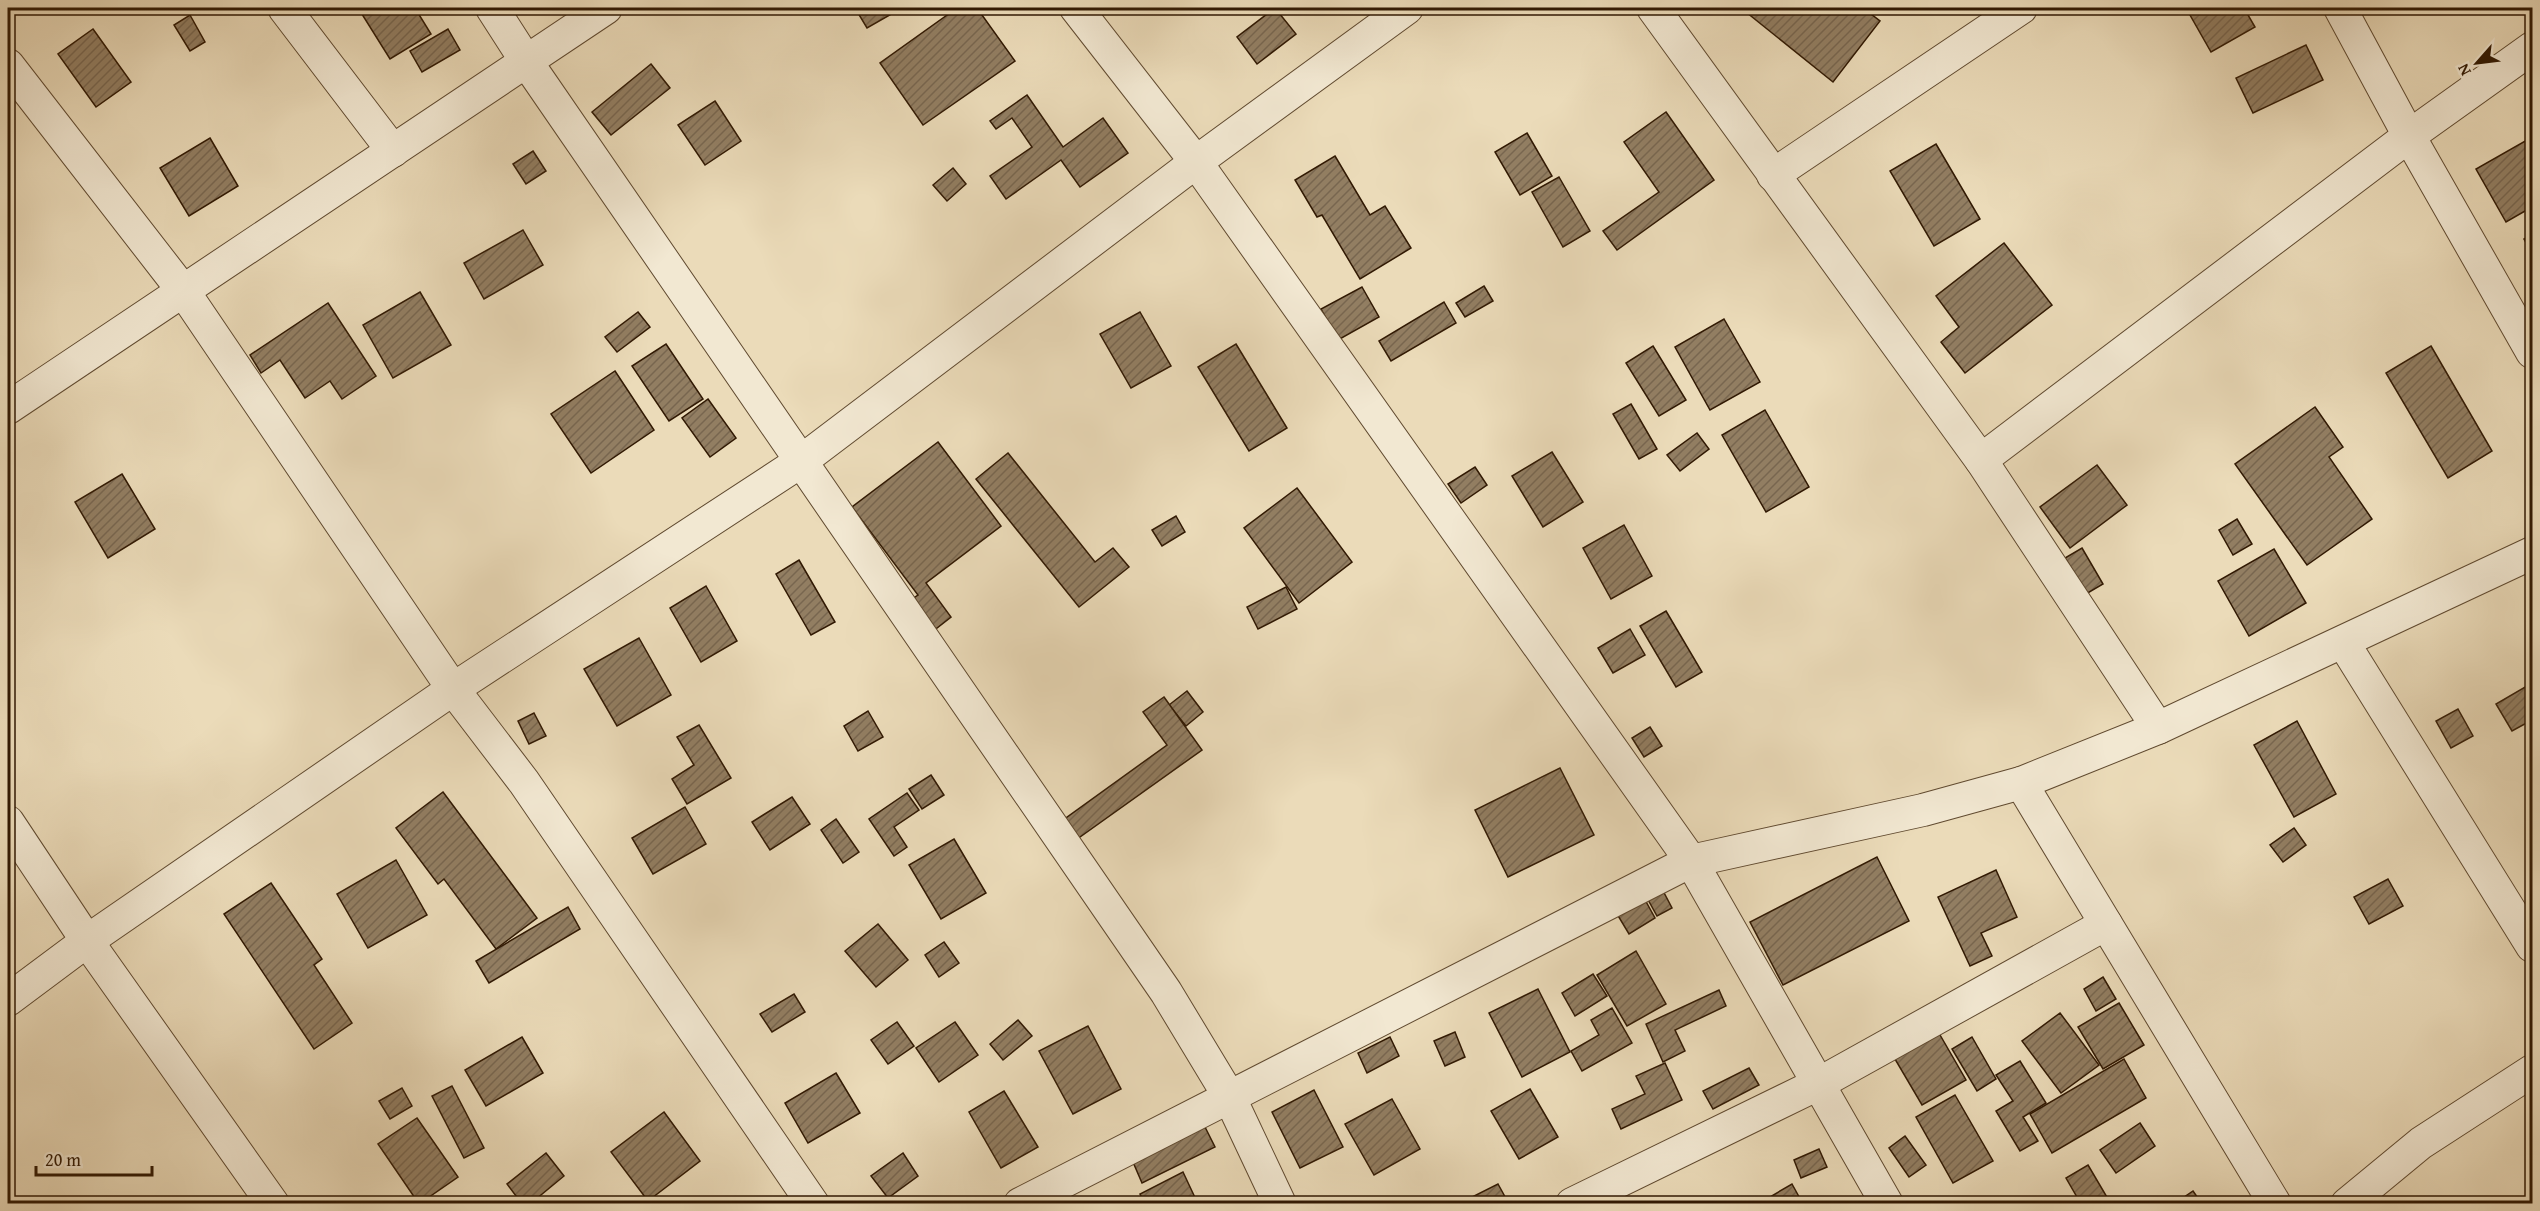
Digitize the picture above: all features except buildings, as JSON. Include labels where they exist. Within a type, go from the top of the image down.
[{"type":"street","points":[[284,8],[393,151]]},
{"type":"street","points":[[492,8],[800,462],[1166,992],[1230,1098],[1280,1203]]},
{"type":"street","points":[[8,408],[606,8]]},
{"type":"street","points":[[1076,8],[1196,162],[1691,861],[1887,1203]]},
{"type":"street","points":[[8,1000],[87,941],[453,689],[800,462],[1196,162],[1407,8]]},
{"type":"street","points":[[1653,8],[1981,460],[2158,728]]},
{"type":"street","points":[[1773,175],[2021,8]]},
{"type":"street","points":[[2340,8],[2409,136],[2532,352]]},
{"type":"street","points":[[1981,460],[2409,136],[2532,48]]},
{"type":"street","points":[[8,65],[183,292],[453,689],[524,782],[813,1203]]},
{"type":"street","points":[[1020,1203],[1230,1098],[1691,861],[1923,810],[2021,783],[2158,728],[2532,553]]},
{"type":"street","points":[[2343,642],[2532,946]]},
{"type":"street","points":[[2021,783],[2275,1203]]},
{"type":"street","points":[[8,822],[87,941],[273,1203]]},
{"type":"street","points":[[1572,1203],[1818,1084],[2106,924]]},
{"type":"street","points":[[2347,1203],[2421,1143],[2532,1071]]}]
